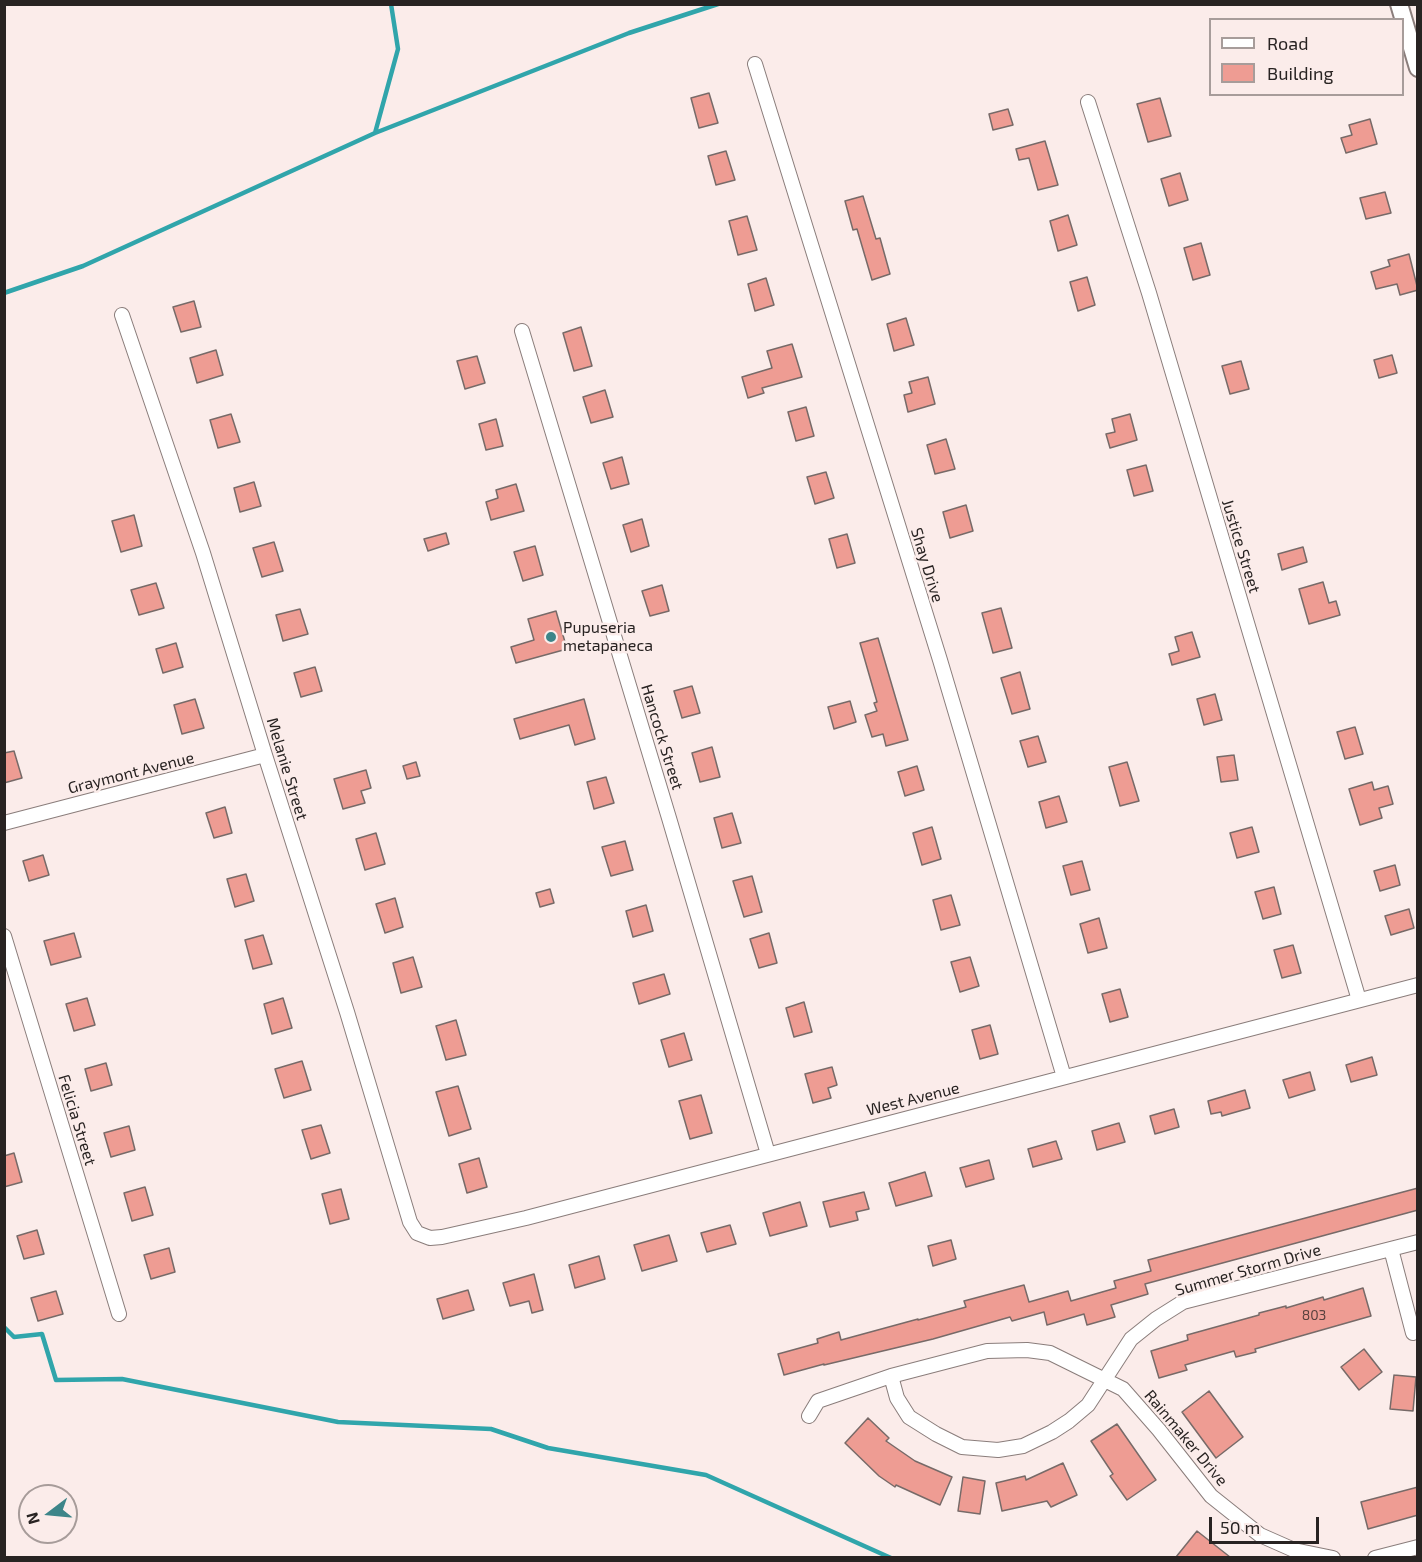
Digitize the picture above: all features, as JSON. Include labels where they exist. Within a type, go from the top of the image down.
[{"type":"street","points":[[1404,21],[1418,68]]},
{"type":"street","name":"Shay Drive","points":[[755,64],[940,660],[1064,1077]]},
{"type":"street","name":"Justice Street","points":[[1088,102],[1149,293],[1359,1000]]},
{"type":"street","name":"Melanie Street","points":[[122,315],[199,542],[347,1012],[410,1222],[417,1233]]},
{"type":"street","name":"Hancock Street","points":[[522,331],[768,1154]]},
{"type":"street","name":"Graymont Avenue","points":[[4,823],[265,755]]},
{"type":"street","name":"Felicia Street","points":[[4,936],[119,1314]]},
{"type":"street","name":"West Avenue","points":[[417,1233],[430,1238],[459,1234],[1418,985]]},
{"type":"street","name":"Summer Storm Drive","points":[[891,1376],[897,1398],[909,1417],[962,1447],[998,1450],[1023,1446],[1052,1432],[1088,1405],[1131,1339],[1156,1319],[1183,1302],[1418,1242]]},
{"type":"street","points":[[1391,1249],[1413,1333]]},
{"type":"street","name":"Rainmaker Drive","points":[[809,1416],[818,1401],[891,1376],[987,1351],[1027,1350],[1050,1353],[1123,1389],[1211,1496],[1260,1535],[1294,1550],[1333,1557]]},
{"type":"street","points":[[1376,1557],[1418,1546]]},
{"type":"building","points":[[709,93],[718,123],[699,128],[691,98]]},
{"type":"building","points":[[1160,98],[1171,136],[1148,142],[1137,104]]},
{"type":"building","points":[[1008,109],[1013,125],[993,130],[989,114]]},
{"type":"building","points":[[1370,119],[1377,144],[1346,153],[1341,138],[1352,135],[1349,125]]},
{"type":"building","points":[[1045,141],[1058,185],[1038,190],[1029,158],[1019,160],[1016,149]]},
{"type":"building","points":[[726,151],[735,180],[716,185],[708,156]]},
{"type":"building","points":[[1180,173],[1188,200],[1169,206],[1161,179]]},
{"type":"building","points":[[1385,192],[1391,213],[1366,219],[1360,198]]},
{"type":"building","points":[[863,196],[876,239],[880,238],[890,274],[872,280],[857,229],[853,230],[845,201]]},
{"type":"building","points":[[1068,215],[1077,245],[1058,251],[1050,221]]},
{"type":"building","points":[[747,216],[757,250],[738,255],[729,221]]},
{"type":"building","points":[[1201,243],[1210,275],[1193,280],[1184,248]]},
{"type":"building","points":[[1409,254],[1418,290],[1400,295],[1397,284],[1376,289],[1371,272],[1390,266],[1388,260]]},
{"type":"building","points":[[1087,277],[1095,305],[1078,311],[1070,282]]},
{"type":"building","points":[[766,278],[774,305],[755,311],[748,284]]},
{"type":"building","points":[[194,301],[201,327],[181,332],[173,307]]},
{"type":"building","points":[[906,318],[914,345],[894,351],[887,324]]},
{"type":"building","points":[[581,327],[592,366],[574,371],[563,333]]},
{"type":"building","points":[[792,344],[802,377],[762,388],[764,393],[748,398],[742,377],[772,368],[767,351]]},
{"type":"building","points":[[216,350],[223,375],[197,383],[190,358]]},
{"type":"building","points":[[1392,355],[1397,373],[1379,378],[1374,360]]},
{"type":"building","points":[[477,356],[485,383],[465,389],[457,361]]},
{"type":"building","points":[[1241,361],[1249,389],[1230,394],[1222,366]]},
{"type":"building","points":[[928,377],[935,404],[908,412],[904,395],[912,393],[909,382]]},
{"type":"building","points":[[605,390],[613,417],[591,423],[583,397]]},
{"type":"building","points":[[806,407],[814,436],[796,441],[788,412]]},
{"type":"building","points":[[231,414],[240,442],[218,448],[210,420]]},
{"type":"building","points":[[1130,414],[1137,440],[1110,448],[1106,434],[1115,432],[1112,419]]},
{"type":"building","points":[[496,419],[503,446],[486,450],[479,424]]},
{"type":"building","points":[[946,439],[955,469],[935,474],[927,445]]},
{"type":"building","points":[[622,457],[629,484],[611,489],[603,463]]},
{"type":"building","points":[[1146,465],[1153,491],[1134,496],[1127,470]]},
{"type":"building","points":[[826,472],[834,498],[815,504],[807,477]]},
{"type":"building","points":[[254,482],[261,506],[240,512],[234,488]]},
{"type":"building","points":[[516,484],[524,511],[491,520],[486,502],[498,498],[496,490]]},
{"type":"building","points":[[966,505],[973,531],[950,538],[943,512]]},
{"type":"building","points":[[134,515],[142,546],[121,552],[112,521]]},
{"type":"building","points":[[642,519],[649,546],[631,552],[623,525]]},
{"type":"building","points":[[446,533],[449,544],[428,551],[424,539]]},
{"type":"building","points":[[847,534],[855,563],[837,568],[829,539]]},
{"type":"building","points":[[274,542],[283,571],[262,577],[253,548]]},
{"type":"building","points":[[535,546],[543,575],[523,581],[514,552]]},
{"type":"building","points":[[1303,547],[1307,562],[1282,570],[1278,554]]},
{"type":"building","points":[[1323,582],[1329,603],[1336,601],[1340,615],[1309,624],[1299,589]]},
{"type":"building","points":[[156,583],[164,608],[139,615],[131,590]]},
{"type":"building","points":[[662,585],[669,611],[650,616],[642,591]]},
{"type":"building","points":[[1001,608],[1012,648],[993,653],[982,613]]},
{"type":"building","points":[[300,609],[308,634],[283,641],[276,615]]},
{"type":"building","name":"Pupuseria metapaneca","points":[[556,611],[567,649],[516,663],[511,647],[534,640],[528,619]]},
{"type":"building","points":[[1192,632],[1200,657],[1172,665],[1169,654],[1179,651],[1175,637]]},
{"type":"building","points":[[878,638],[908,740],[886,746],[883,734],[872,737],[865,715],[877,711],[874,703],[877,702],[860,643]]},
{"type":"building","points":[[176,643],[183,667],[163,673],[156,649]]},
{"type":"building","points":[[315,667],[322,691],[301,697],[294,673]]},
{"type":"building","points":[[1020,672],[1030,709],[1012,714],[1001,678]]},
{"type":"building","points":[[692,686],[700,713],[682,718],[674,691]]},
{"type":"building","points":[[1215,694],[1222,720],[1204,725],[1197,699]]},
{"type":"building","points":[[195,699],[204,728],[182,734],[174,705]]},
{"type":"building","points":[[584,699],[595,739],[575,745],[569,725],[520,739],[514,719]]},
{"type":"building","points":[[850,701],[856,722],[834,729],[828,707]]},
{"type":"building","points":[[1355,727],[1363,754],[1345,759],[1337,732]]},
{"type":"building","points":[[1038,736],[1046,762],[1028,767],[1020,741]]},
{"type":"building","points":[[712,747],[720,777],[700,782],[692,753]]},
{"type":"building","points":[[14,751],[22,778],[4,783],[4,753]]},
{"type":"building","points":[[1234,755],[1238,780],[1221,782],[1217,757]]},
{"type":"building","points":[[416,762],[420,776],[407,779],[403,766]]},
{"type":"building","points":[[1127,762],[1139,801],[1120,806],[1109,767]]},
{"type":"building","points":[[917,766],[924,790],[905,796],[898,772]]},
{"type":"building","points":[[366,770],[371,788],[361,791],[365,803],[343,809],[334,779]]},
{"type":"building","points":[[606,777],[614,803],[594,809],[587,782]]},
{"type":"building","points":[[1372,782],[1374,790],[1388,786],[1393,804],[1379,808],[1382,818],[1360,825],[1349,789]]},
{"type":"building","points":[[1059,796],[1067,822],[1046,828],[1039,802]]},
{"type":"building","points":[[225,807],[232,833],[214,838],[206,813]]},
{"type":"building","points":[[732,813],[741,843],[722,848],[714,818]]},
{"type":"building","points":[[932,827],[941,859],[922,865],[913,833]]},
{"type":"building","points":[[1252,827],[1259,852],[1237,858],[1230,833]]},
{"type":"building","points":[[376,833],[385,864],[365,870],[356,839]]},
{"type":"building","points":[[625,841],[633,870],[611,876],[602,847]]},
{"type":"building","points":[[43,855],[49,875],[29,881],[23,861]]},
{"type":"building","points":[[1082,861],[1090,890],[1071,895],[1063,866]]},
{"type":"building","points":[[1395,865],[1400,885],[1380,891],[1374,871]]},
{"type":"building","points":[[246,874],[254,901],[235,907],[227,879]]},
{"type":"building","points":[[752,876],[762,912],[744,917],[733,881]]},
{"type":"building","points":[[1274,887],[1281,914],[1263,919],[1255,892]]},
{"type":"building","points":[[550,889],[554,903],[540,907],[536,893]]},
{"type":"building","points":[[951,895],[960,925],[941,930],[933,900]]},
{"type":"building","points":[[395,898],[403,927],[385,933],[376,904]]},
{"type":"building","points":[[646,905],[653,931],[633,937],[626,911]]},
{"type":"building","points":[[1409,909],[1414,928],[1391,935],[1385,916]]},
{"type":"building","points":[[1099,918],[1107,948],[1088,953],[1080,924]]},
{"type":"building","points":[[74,933],[81,957],[51,965],[44,941]]},
{"type":"building","points":[[769,933],[777,963],[759,968],[750,939]]},
{"type":"building","points":[[263,935],[272,964],[253,969],[245,940]]},
{"type":"building","points":[[1293,945],[1301,973],[1282,978],[1274,950]]},
{"type":"building","points":[[413,957],[422,987],[401,993],[393,963]]},
{"type":"building","points":[[970,957],[979,986],[960,992],[951,962]]},
{"type":"building","points":[[664,974],[670,994],[639,1004],[633,983]]},
{"type":"building","points":[[1120,989],[1128,1017],[1110,1022],[1102,994]]},
{"type":"building","points":[[87,998],[95,1025],[74,1031],[66,1004]]},
{"type":"building","points":[[283,998],[292,1028],[272,1034],[264,1004]]},
{"type":"building","points":[[804,1002],[812,1032],[794,1037],[786,1008]]},
{"type":"building","points":[[456,1020],[466,1055],[446,1060],[436,1026]]},
{"type":"building","points":[[990,1025],[998,1054],[980,1059],[972,1030]]},
{"type":"building","points":[[684,1033],[692,1060],[669,1067],[661,1040]]},
{"type":"building","points":[[1372,1057],[1377,1075],[1351,1082],[1346,1065]]},
{"type":"building","points":[[302,1061],[311,1090],[284,1098],[275,1069]]},
{"type":"building","points":[[106,1063],[112,1085],[91,1091],[85,1069]]},
{"type":"building","points":[[832,1067],[837,1085],[828,1088],[831,1098],[813,1103],[805,1074]]},
{"type":"building","points":[[1310,1072],[1315,1090],[1289,1098],[1283,1080]]},
{"type":"building","points":[[458,1086],[471,1129],[449,1136],[436,1092]]},
{"type":"building","points":[[1245,1090],[1250,1108],[1222,1116],[1221,1112],[1211,1114],[1208,1101]]},
{"type":"building","points":[[701,1095],[712,1133],[690,1139],[679,1101]]},
{"type":"building","points":[[1174,1109],[1179,1127],[1155,1134],[1150,1116]]},
{"type":"building","points":[[1119,1123],[1125,1142],[1097,1150],[1092,1131]]},
{"type":"building","points":[[321,1125],[330,1153],[311,1159],[302,1130]]},
{"type":"building","points":[[129,1126],[135,1150],[111,1157],[104,1133]]},
{"type":"building","points":[[1056,1141],[1062,1159],[1033,1167],[1028,1149]]},
{"type":"building","points":[[14,1153],[22,1182],[4,1187],[4,1156]]},
{"type":"building","points":[[479,1158],[487,1187],[467,1193],[459,1164]]},
{"type":"building","points":[[989,1160],[994,1179],[966,1187],[960,1168]]},
{"type":"building","points":[[925,1172],[932,1196],[896,1206],[889,1183]]},
{"type":"building","points":[[145,1187],[153,1215],[132,1221],[124,1193]]},
{"type":"building","points":[[1418,1188],[1418,1210],[1145,1284],[1148,1294],[1111,1305],[1115,1317],[1087,1325],[1084,1314],[1047,1325],[1044,1312],[1012,1321],[1010,1317],[933,1339],[784,1375],[778,1354],[818,1343],[817,1339],[839,1332],[841,1340],[966,1307],[964,1301],[1024,1285],[1029,1302],[1068,1291],[1071,1301],[1116,1288],[1114,1281],[1151,1271],[1148,1260]]},
{"type":"building","points":[[341,1189],[349,1219],[330,1224],[322,1194]]},
{"type":"building","points":[[864,1192],[869,1209],[856,1212],[858,1220],[830,1227],[823,1202]]},
{"type":"building","points":[[800,1202],[807,1226],[770,1236],[763,1213]]},
{"type":"building","points":[[730,1225],[736,1244],[707,1252],[701,1233]]},
{"type":"building","points":[[37,1230],[44,1254],[24,1259],[17,1236]]},
{"type":"building","points":[[669,1235],[677,1261],[642,1271],[634,1245]]},
{"type":"building","points":[[951,1240],[956,1259],[933,1266],[928,1246]]},
{"type":"building","points":[[169,1248],[175,1272],[151,1279],[144,1255]]},
{"type":"building","points":[[599,1256],[605,1279],[575,1288],[569,1265]]},
{"type":"building","points":[[534,1274],[543,1310],[532,1313],[529,1301],[510,1306],[503,1283]]},
{"type":"building","points":[[1363,1288],[1371,1316],[1255,1349],[1256,1352],[1236,1357],[1234,1351],[1185,1365],[1187,1370],[1159,1378],[1151,1351],[1188,1340],[1187,1335],[1259,1315],[1259,1313],[1323,1297],[1324,1300]]},
{"type":"building","points":[[468,1290],[474,1310],[443,1319],[437,1299]]},
{"type":"building","points":[[56,1291],[63,1314],[38,1321],[31,1298]]},
{"type":"building","points":[[1364,1349],[1382,1372],[1359,1390],[1341,1367]]},
{"type":"building","points":[[1394,1375],[1416,1377],[1413,1411],[1390,1409]]},
{"type":"building","points":[[1209,1391],[1243,1437],[1216,1458],[1182,1412]]},
{"type":"building","points":[[868,1418],[889,1438],[886,1441],[915,1461],[952,1477],[940,1505],[896,1485],[895,1487],[879,1476],[845,1443]]},
{"type":"building","points":[[1117,1424],[1156,1480],[1127,1500],[1110,1476],[1113,1474],[1091,1441]]},
{"type":"building","points":[[1063,1463],[1077,1495],[1051,1507],[1047,1501],[1002,1511],[996,1483],[1025,1476],[1026,1480]]},
{"type":"building","points":[[963,1477],[985,1481],[980,1514],[958,1511]]},
{"type":"building","points":[[1418,1487],[1418,1515],[1368,1529],[1361,1502]]},
{"type":"building","points":[[1197,1531],[1230,1557],[1176,1557]]},
{"type":"waterway","points":[[375,133],[398,49],[391,4]]},
{"type":"waterway","points":[[4,293],[83,266],[375,133],[629,33],[718,4]]},
{"type":"waterway","points":[[4,1327],[14,1337],[42,1334],[56,1380],[122,1379],[338,1422],[491,1429],[548,1448],[706,1475],[891,1558]]},
{"type":"place","name":"Pupuseria metapaneca","points":[[551,637]]}]
